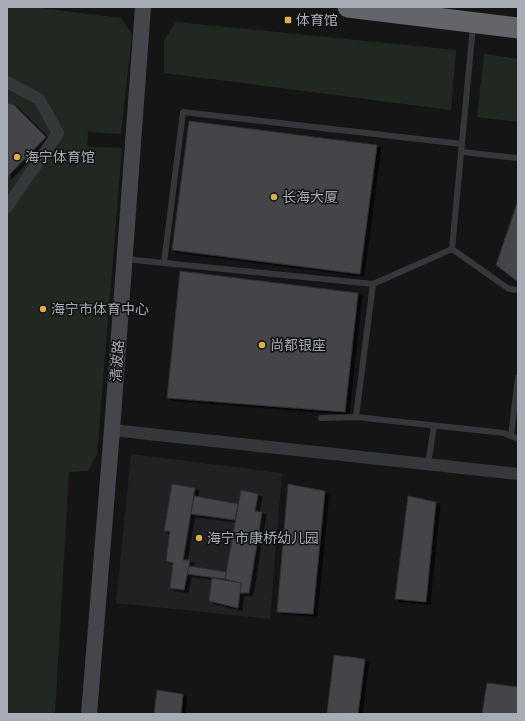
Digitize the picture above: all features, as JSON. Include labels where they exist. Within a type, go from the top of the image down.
[{"type":"highway","points":[[348,7],[518,28]]},
{"type":"street","name":"清波路","points":[[89,714],[112,430],[143,7]]},
{"type":"street","points":[[7,82],[39,99],[58,133],[7,207]]},
{"type":"street","points":[[112,430],[518,474]]},
{"type":"lane","points":[[452,249],[473,22]]},
{"type":"lane","points":[[164,263],[183,112],[462,144]]},
{"type":"lane","points":[[462,152],[518,158]]},
{"type":"lane","points":[[125,259],[373,284],[452,249]]},
{"type":"lane","points":[[452,249],[509,289],[518,290]]},
{"type":"lane","points":[[356,417],[373,284]]},
{"type":"lane","points":[[511,436],[518,377]]},
{"type":"lane","points":[[321,418],[356,417],[504,433],[518,439]]},
{"type":"lane","points":[[428,464],[434,426]]},
{"type":"shaded area","name":"海宁市体育中心","points":[[7,7],[32,7],[121,18],[132,34],[121,134],[88,132],[87,147],[122,148],[97,454],[88,471],[69,472],[55,714],[7,714]]},
{"type":"shaded area","points":[[176,22],[456,50],[451,110],[164,73],[164,40]]},
{"type":"shaded area","points":[[484,54],[518,59],[518,122],[477,117]]},
{"type":"shaded area","name":"海宁市康桥幼儿园","points":[[131,454],[282,473],[270,619],[116,603]]},
{"type":"building","name":"海宁体育馆","points":[[7,103],[14,105],[46,137],[7,177]]},
{"type":"building","name":"长海大厦","points":[[189,121],[377,145],[360,274],[172,250]]},
{"type":"building","points":[[518,200],[518,282],[496,265]]},
{"type":"building","name":"尚都银座","points":[[180,271],[358,293],[345,412],[167,398]]},
{"type":"building","points":[[172,484],[195,488],[183,560],[190,560],[184,590],[170,588],[173,563],[166,561],[170,531],[164,531]]},
{"type":"building","points":[[288,484],[325,491],[313,614],[277,612]]},
{"type":"building","points":[[241,490],[258,494],[255,511],[262,512],[249,593],[240,593],[241,583],[225,579]]},
{"type":"building","points":[[194,496],[238,504],[235,520],[191,514]]},
{"type":"building","points":[[408,496],[436,502],[426,602],[395,599]]},
{"type":"building","points":[[189,566],[226,572],[225,579],[187,574]]},
{"type":"building","points":[[212,578],[241,583],[238,608],[209,601]]},
{"type":"building","points":[[334,655],[365,659],[358,714],[327,713]]},
{"type":"building","points":[[487,683],[518,687],[518,714],[482,714]]},
{"type":"building","points":[[157,690],[183,694],[181,714],[154,714]]},
{"type":"place","name":"体育馆","points":[[288,20]]},
{"type":"place","name":"海宁体育馆","points":[[17,157]]},
{"type":"place","name":"长海大厦","points":[[274,197]]},
{"type":"place","name":"海宁市体育中心","points":[[43,309]]},
{"type":"place","name":"尚都银座","points":[[262,345]]},
{"type":"place","name":"海宁市康桥幼儿园","points":[[199,538]]}]
